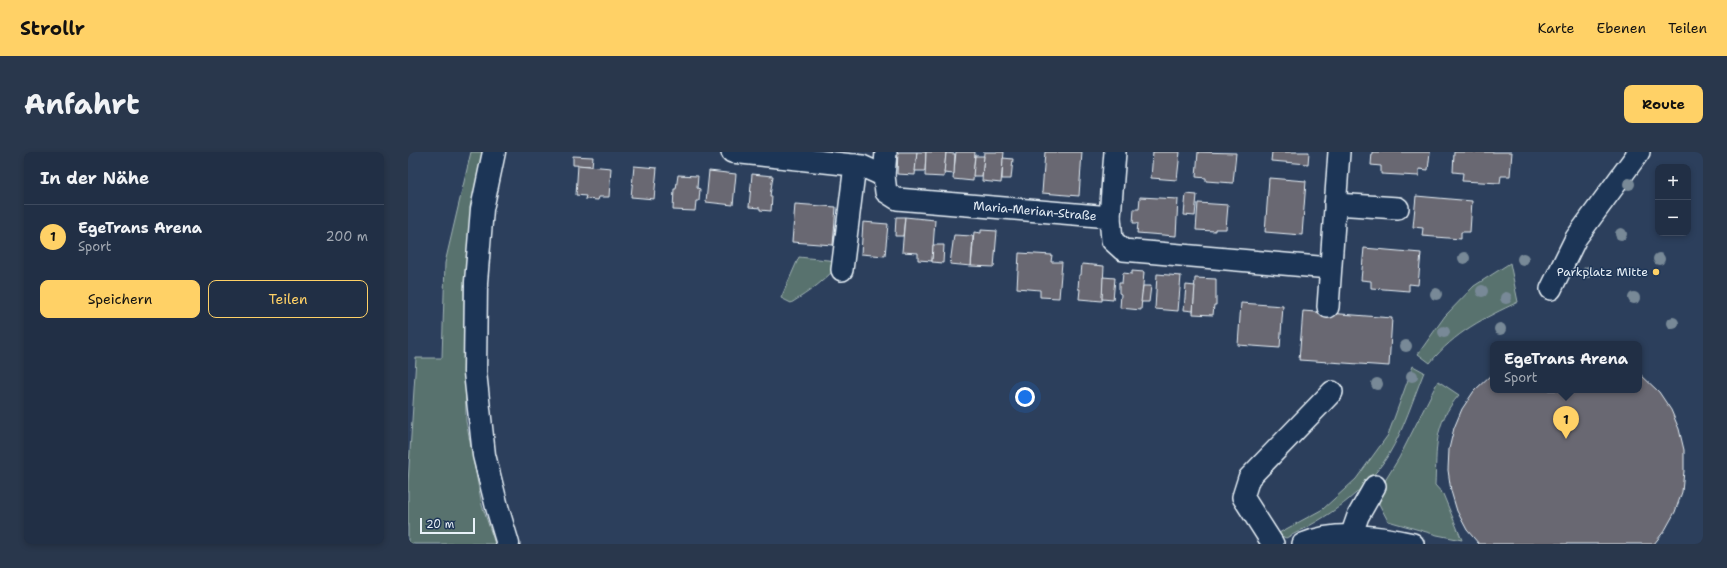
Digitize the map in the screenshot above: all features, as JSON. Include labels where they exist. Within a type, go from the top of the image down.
[{"type":"main road","points":[[494,152],[482,208],[476,282],[475,372],[484,455],[508,544]]},
{"type":"street","points":[[732,152],[862,166],[884,176],[886,152]]},
{"type":"street","points":[[1110,217],[1115,152]]},
{"type":"street","points":[[1328,307],[1339,152]]},
{"type":"street","points":[[1551,289],[1576,238],[1639,152]]},
{"type":"street","points":[[842,270],[855,165]]},
{"type":"street","name":"Maria-Merian-Straße","points":[[884,176],[886,192],[897,199],[1110,217],[1112,240],[1122,250],[1330,268]]},
{"type":"street","points":[[1335,204],[1398,208]]},
{"type":"street","points":[[1273,544],[1243,496],[1249,478],[1332,392]]},
{"type":"street","points":[[1350,536],[1358,516],[1375,486]]},
{"type":"street","points":[[1310,543],[1350,536],[1380,538],[1413,544]]},
{"type":"green space","points":[[471,152],[484,152],[472,218],[464,289],[466,421],[482,505],[495,544],[408,544],[408,483],[416,358],[442,358],[445,263]]},
{"type":"green space","points":[[799,257],[837,261],[840,263],[817,285],[791,303],[781,298]]},
{"type":"green space","points":[[1510,263],[1518,302],[1482,320],[1460,334],[1430,363],[1418,354],[1445,316],[1474,286]]},
{"type":"green space","points":[[1413,366],[1424,372],[1399,434],[1389,454],[1379,468],[1344,504],[1316,522],[1286,538],[1277,534],[1323,509],[1356,479],[1388,435]]},
{"type":"green space","points":[[1438,381],[1459,395],[1445,417],[1438,437],[1435,485],[1443,494],[1462,540],[1437,535],[1388,521],[1379,504],[1380,489],[1399,458]]},
{"type":"building","points":[[898,152],[917,152],[915,175],[897,174]]},
{"type":"building","points":[[917,152],[926,152],[925,171],[915,171]]},
{"type":"building","points":[[926,152],[946,152],[944,177],[925,176]]},
{"type":"building","points":[[956,152],[975,152],[973,181],[953,179]]},
{"type":"building","points":[[984,152],[1004,152],[1001,183],[982,181]]},
{"type":"building","points":[[1045,152],[1082,152],[1079,196],[1042,193]]},
{"type":"building","points":[[1153,152],[1180,152],[1177,180],[1151,178]]},
{"type":"building","points":[[1198,152],[1236,153],[1233,183],[1206,181],[1206,178],[1196,177]]},
{"type":"building","points":[[1272,152],[1309,152],[1308,164],[1271,161]]},
{"type":"building","points":[[1372,152],[1430,152],[1428,170],[1419,169],[1419,176],[1381,174],[1381,166],[1371,165]]},
{"type":"building","points":[[1454,152],[1512,152],[1510,176],[1501,176],[1500,183],[1462,181],[1463,173],[1453,172]]},
{"type":"building","points":[[946,153],[955,154],[954,174],[944,173]]},
{"type":"building","points":[[573,156],[593,157],[592,166],[573,165]]},
{"type":"building","points":[[975,156],[984,156],[982,176],[973,176]]},
{"type":"building","points":[[1003,158],[1013,159],[1011,179],[1002,179]]},
{"type":"building","points":[[578,165],[611,168],[609,197],[599,197],[598,200],[585,199],[586,196],[576,195]]},
{"type":"building","points":[[634,166],[657,168],[654,199],[631,197]]},
{"type":"building","points":[[709,171],[736,174],[733,205],[706,202]]},
{"type":"building","points":[[752,174],[773,176],[770,196],[772,196],[771,211],[749,207]]},
{"type":"building","points":[[678,175],[698,176],[697,188],[700,189],[699,201],[696,201],[695,211],[673,210],[674,189],[676,189]]},
{"type":"building","points":[[1269,178],[1306,181],[1302,235],[1265,232]]},
{"type":"building","points":[[1186,194],[1197,195],[1195,216],[1184,215]]},
{"type":"building","points":[[1416,196],[1472,201],[1470,232],[1461,232],[1461,239],[1422,236],[1423,228],[1413,227]]},
{"type":"building","points":[[1140,197],[1178,199],[1176,236],[1137,233],[1138,223],[1133,223],[1134,209],[1139,209]]},
{"type":"building","points":[[1198,203],[1228,205],[1226,229],[1215,229],[1215,231],[1196,230]]},
{"type":"building","points":[[795,204],[836,207],[833,245],[792,242]]},
{"type":"building","points":[[896,217],[905,217],[903,236],[895,236]]},
{"type":"building","points":[[905,217],[935,220],[932,261],[918,260],[918,253],[902,252]]},
{"type":"building","points":[[863,222],[888,224],[885,256],[861,254]]},
{"type":"building","points":[[981,230],[997,231],[994,267],[971,266],[974,232],[981,233]]},
{"type":"building","points":[[954,235],[973,236],[971,266],[950,264]]},
{"type":"building","points":[[933,245],[944,245],[943,263],[932,262]]},
{"type":"building","points":[[1364,248],[1421,253],[1418,285],[1409,284],[1409,291],[1371,288],[1371,281],[1361,280]]},
{"type":"building","points":[[1019,253],[1052,255],[1051,262],[1062,262],[1059,298],[1040,297],[1040,290],[1017,288]]},
{"type":"building","points":[[1082,264],[1104,266],[1102,301],[1079,299],[1079,275],[1081,275]]},
{"type":"building","points":[[1132,271],[1144,272],[1141,310],[1120,308],[1121,294],[1119,293],[1119,283],[1122,283],[1123,273],[1132,274]]},
{"type":"building","points":[[1157,274],[1181,276],[1178,311],[1155,309]]},
{"type":"building","points":[[1103,277],[1115,278],[1113,300],[1102,299]]},
{"type":"building","points":[[1195,278],[1216,279],[1216,305],[1214,305],[1213,315],[1193,314]]},
{"type":"building","points":[[1186,285],[1195,286],[1193,311],[1184,310]]},
{"type":"building","points":[[1143,286],[1151,286],[1149,302],[1141,302]]},
{"type":"building","points":[[1241,303],[1283,306],[1280,348],[1238,345]]},
{"type":"building","points":[[1303,311],[1392,318],[1389,366],[1299,360]]},
{"type":"building","points":[[1490,376],[1490,393],[1642,393],[1642,376],[1659,392],[1671,410],[1679,429],[1684,450],[1682,492],[1675,512],[1665,530],[1654,544],[1479,544],[1467,530],[1457,511],[1451,491],[1448,470],[1449,449],[1454,428],[1462,409],[1474,391]]},
{"type":"place","name":"Parkplatz Mitte","points":[[1656,272]]},
{"type":"place","name":"EgeTrans Arena","points":[[1566,439]]}]
